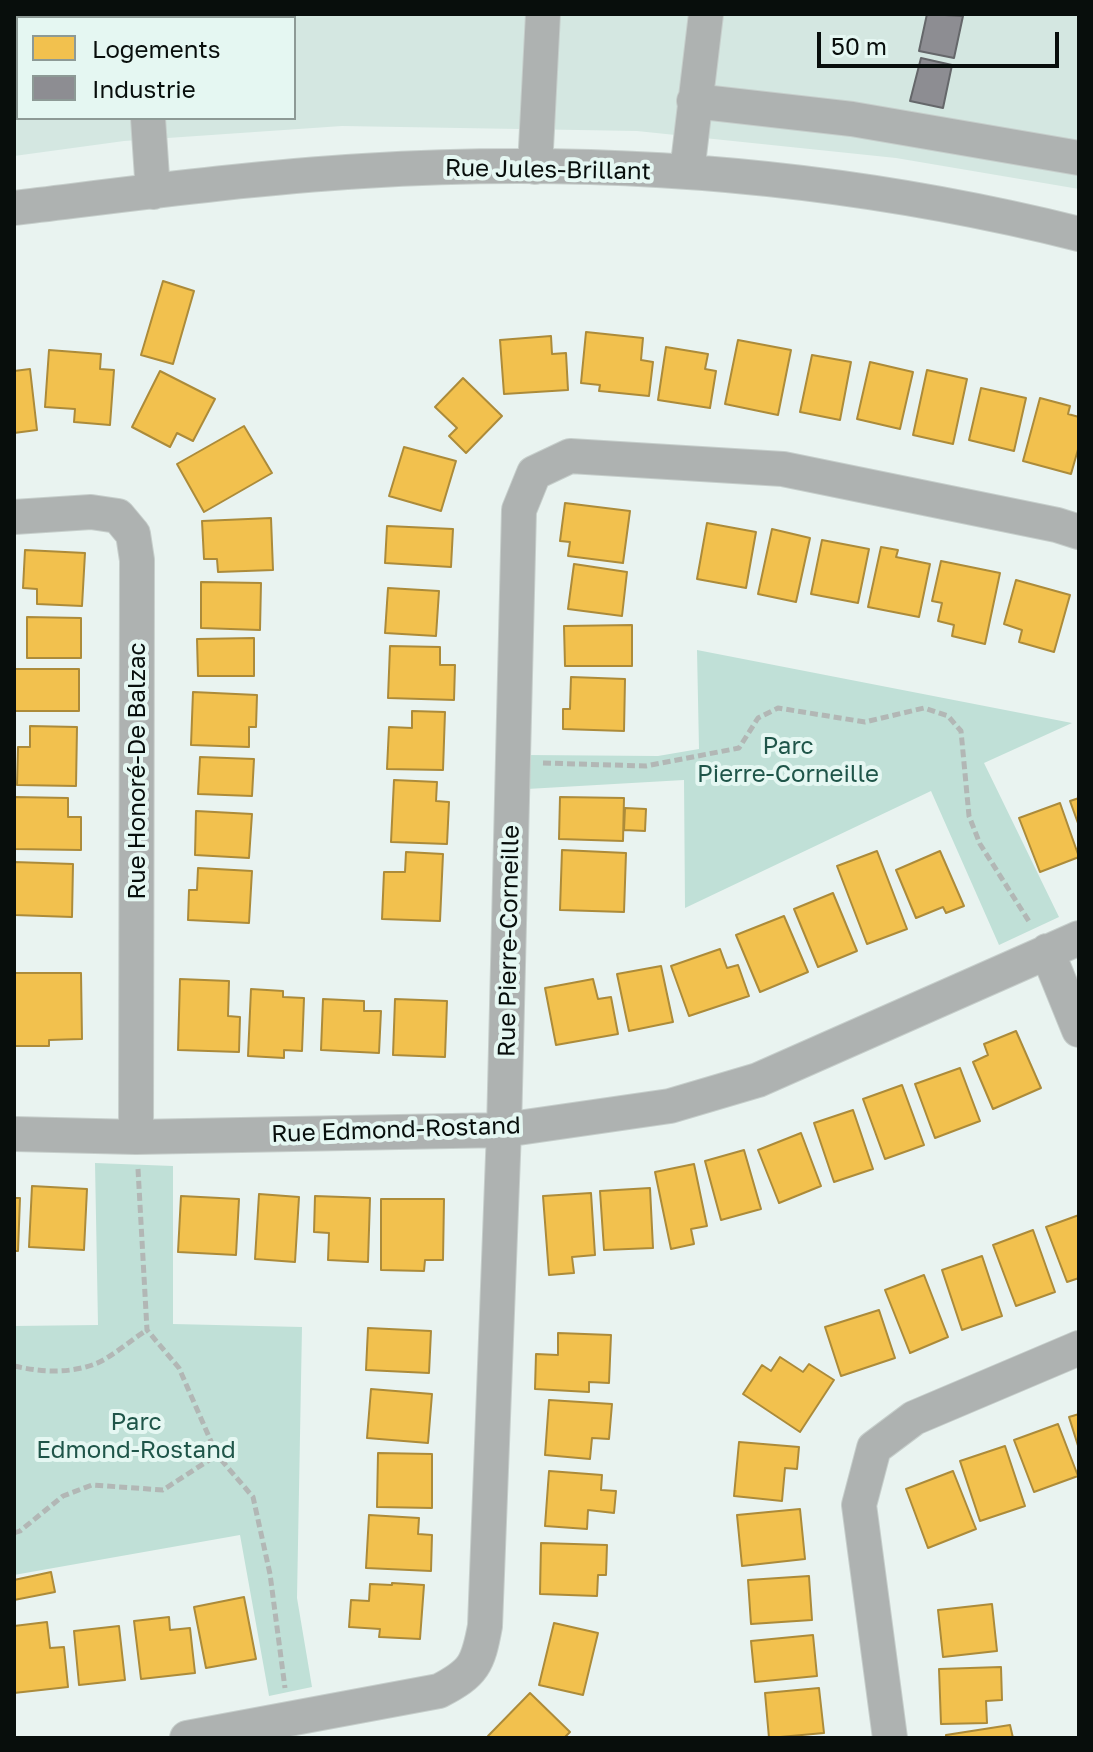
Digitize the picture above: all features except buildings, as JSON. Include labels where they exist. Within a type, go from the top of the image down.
[{"type":"street","points":[[535,167],[543,14]]},
{"type":"street","points":[[687,172],[706,14]]},
{"type":"street","points":[[694,101],[852,119],[1079,158]]},
{"type":"street","points":[[148,120],[153,192]]},
{"type":"street","name":"Rue Jules-Brillant","points":[[14,208],[286,176],[535,167],[687,172],[915,200],[1079,234]]},
{"type":"street","name":"Rue Pierre-Corneille","points":[[187,1738],[439,1691],[466,1677],[480,1651],[485,1626],[504,1130],[519,510],[534,473],[570,456],[783,469],[1079,532]]},
{"type":"street","name":"Rue Honoré-De Balzac","points":[[14,517],[91,512],[118,516],[133,534],[137,560],[136,1137]]},
{"type":"street","name":"Rue Edmond-Rostand","points":[[14,1134],[136,1137],[504,1130],[670,1106],[758,1080],[1079,938]]},
{"type":"street","points":[[1047,951],[1079,1030]]},
{"type":"street","points":[[890,1738],[859,1505],[874,1448],[914,1418],[1079,1348]]},
{"type":"path","points":[[513,762],[646,766],[739,748],[758,718],[778,708],[856,722],[924,708],[948,716],[961,731],[969,816],[980,844],[1047,951]]},
{"type":"path","points":[[136,1137],[147,1330],[179,1368],[217,1455],[253,1497],[270,1574],[290,1720]]},
{"type":"path","points":[[14,1366],[62,1372],[97,1364],[147,1330]]},
{"type":"path","points":[[14,1533],[63,1496],[92,1485],[163,1490],[217,1455]]},
{"type":"shaded area","points":[[14,14],[1079,14],[1079,189],[896,158],[637,131],[342,126],[124,141],[14,156]]},
{"type":"green space","name":"Parc Pierre-Corneille","points":[[697,650],[1072,723],[984,763],[1059,917],[999,945],[931,791],[685,908],[684,780],[527,789],[527,755],[658,756],[699,749]]},
{"type":"green space","name":"Parc Edmond-Rostand","points":[[95,1163],[173,1166],[173,1324],[302,1327],[297,1598],[312,1687],[269,1696],[240,1535],[14,1575],[14,1326],[98,1325]]}]
